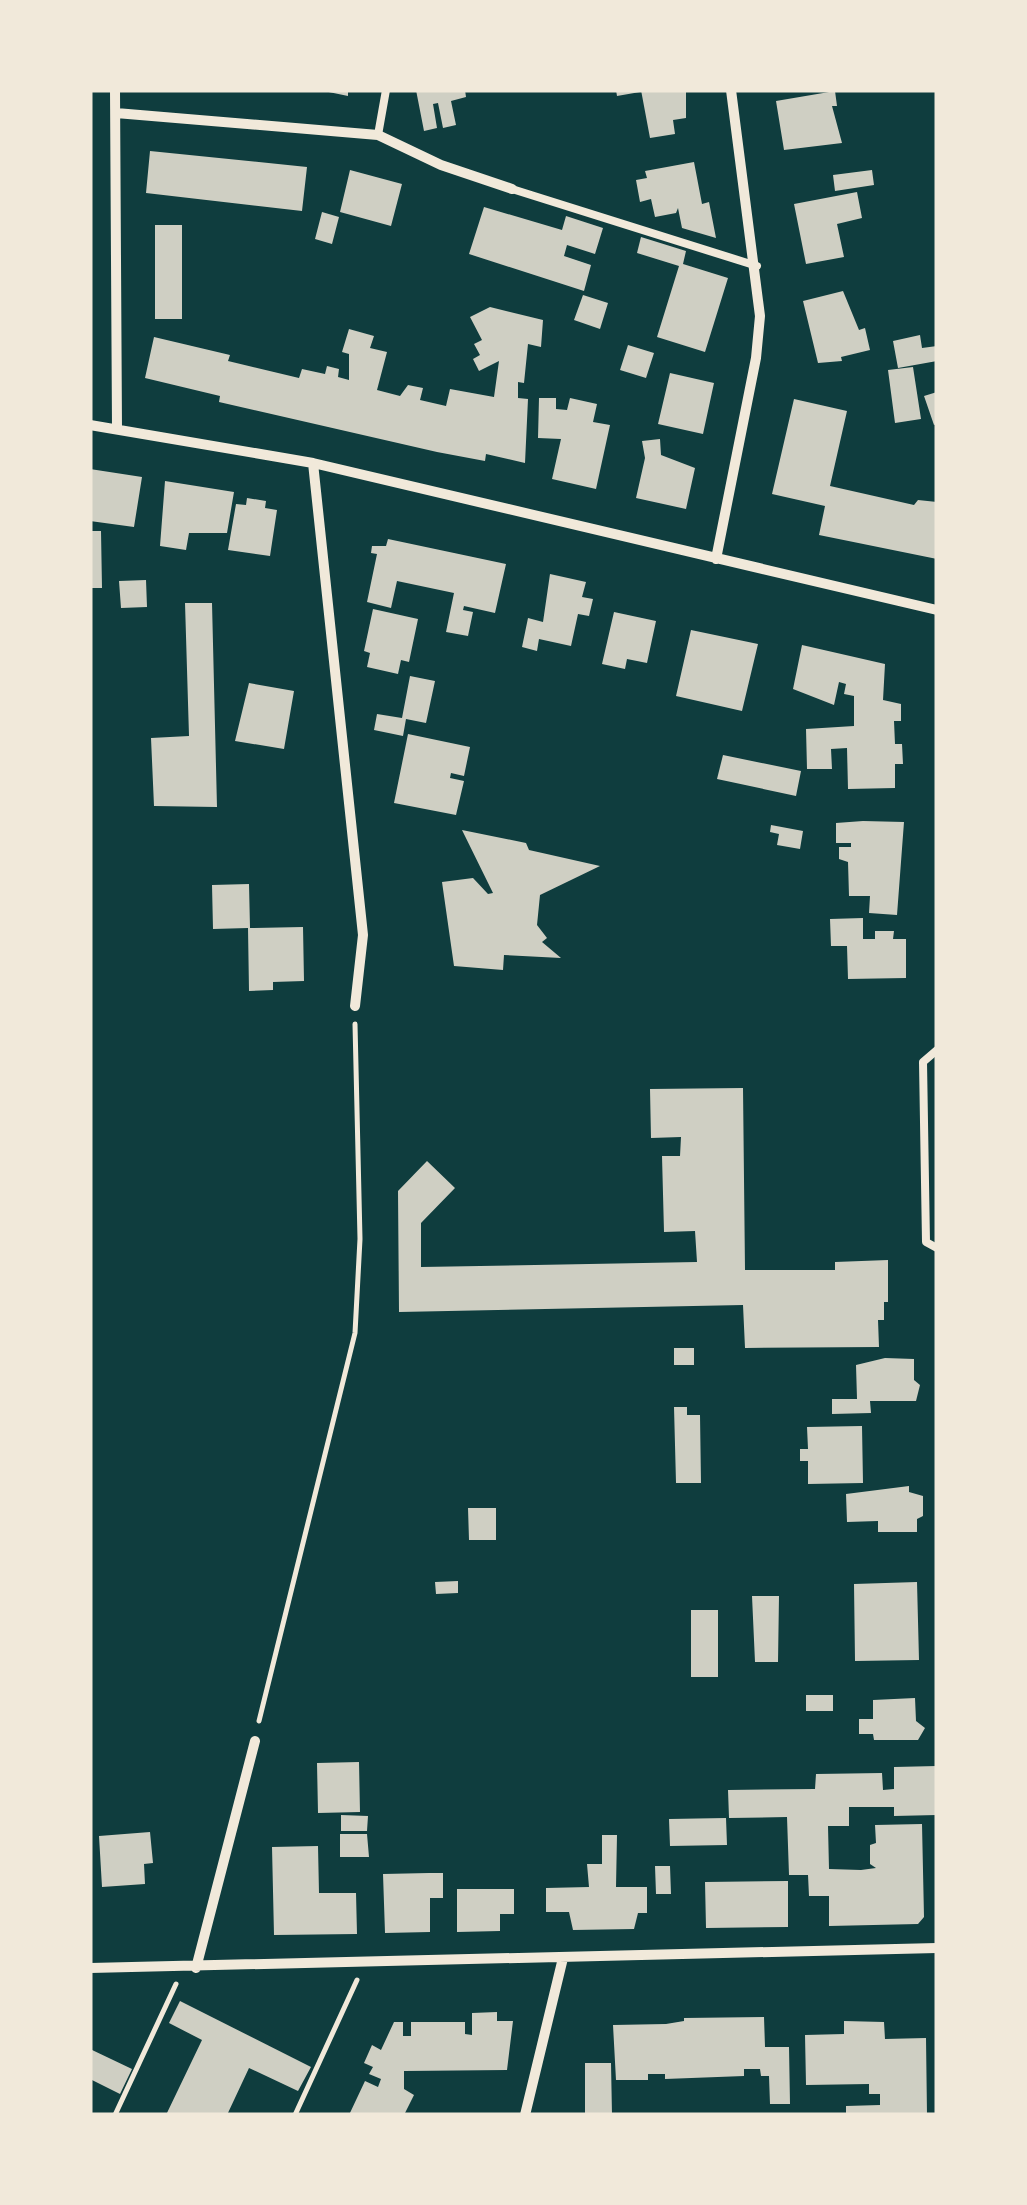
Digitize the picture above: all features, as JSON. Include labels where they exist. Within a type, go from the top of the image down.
[{"type":"street","points":[[116,90],[118,430]]},
{"type":"street","points":[[716,560],[756,358],[760,316],[757,266],[731,90]]},
{"type":"street","points":[[116,113],[378,135],[512,190]]},
{"type":"street","points":[[90,425],[313,463],[937,610]]},
{"type":"street","points":[[313,463],[363,935],[354,1006]]},
{"type":"street","points":[[196,1968],[254,1741]]},
{"type":"street","points":[[90,1968],[937,1948]]},
{"type":"street","points":[[524,2115],[563,1958]]},
{"type":"lane","points":[[378,135],[386,90]]},
{"type":"lane","points":[[512,190],[757,266]]},
{"type":"lane","points":[[937,1050],[923,1062],[926,1242],[937,1248]]},
{"type":"path","points":[[254,1741],[355,1333],[360,1239],[354,1006]]},
{"type":"path","points":[[295,2115],[365,1964]]},
{"type":"path","points":[[114,2115],[183,1968]]},
{"type":"building","points":[[319,90],[348,90],[348,96]]},
{"type":"building","points":[[416,90],[465,90],[466,97],[451,101],[456,125],[443,128],[438,103],[433,104],[437,128],[424,131]]},
{"type":"building","points":[[616,90],[640,90],[640,92],[617,96]]},
{"type":"building","points":[[641,90],[686,90],[686,118],[673,120],[675,134],[650,138]]},
{"type":"building","points":[[835,91],[837,106],[832,106],[842,143],[784,150],[776,101]]},
{"type":"building","points":[[150,151],[307,167],[302,211],[146,193]]},
{"type":"building","points":[[694,162],[702,204],[709,202],[716,238],[682,228],[678,208],[676,213],[655,217],[651,199],[640,202],[636,180],[647,178],[645,171]]},
{"type":"building","points":[[350,170],[402,184],[391,226],[340,212]]},
{"type":"building","points":[[872,170],[874,185],[835,191],[833,175]]},
{"type":"building","points":[[857,192],[862,218],[837,224],[844,257],[806,264],[794,204]]},
{"type":"building","points":[[484,207],[562,230],[566,216],[603,228],[595,254],[567,245],[564,256],[591,265],[584,291],[469,254]]},
{"type":"building","points":[[322,212],[339,217],[332,244],[315,239]]},
{"type":"building","points":[[155,225],[182,225],[182,319],[155,319]]},
{"type":"building","points":[[641,237],[686,251],[683,264],[728,278],[705,352],[657,337],[679,266],[637,253]]},
{"type":"building","points":[[843,291],[859,330],[865,328],[870,350],[841,357],[842,361],[818,363],[803,301]]},
{"type":"building","points":[[583,295],[608,303],[600,329],[574,320]]},
{"type":"building","points":[[490,307],[543,320],[541,347],[528,344],[524,383],[518,382],[518,398],[528,399],[525,463],[486,454],[485,461],[437,452],[219,402],[220,396],[145,378],[154,337],[230,355],[228,361],[299,378],[302,369],[325,374],[327,366],[339,369],[338,377],[349,380],[349,354],[342,352],[349,329],[374,336],[370,348],[387,352],[377,390],[400,396],[408,385],[423,388],[420,400],[446,406],[450,389],[494,397],[499,361],[479,371],[473,359],[480,355],[474,344],[482,340],[470,317]]},
{"type":"building","points":[[920,335],[922,348],[937,346],[937,361],[898,368],[893,341]]},
{"type":"building","points":[[628,345],[654,353],[646,378],[620,370]]},
{"type":"building","points":[[913,367],[921,419],[895,423],[888,370]]},
{"type":"building","points":[[670,373],[714,383],[703,434],[658,424]]},
{"type":"building","points":[[937,392],[937,424],[934,425],[924,396]]},
{"type":"building","points":[[539,398],[556,398],[556,409],[567,410],[570,398],[597,404],[593,422],[610,425],[596,489],[552,479],[561,439],[538,438]]},
{"type":"building","points":[[794,399],[847,411],[830,486],[914,505],[918,500],[937,502],[937,559],[819,535],[825,506],[772,494]]},
{"type":"building","points":[[660,439],[661,455],[695,468],[686,509],[636,498],[645,458],[642,441]]},
{"type":"building","points":[[90,469],[142,477],[134,527],[90,521]]},
{"type":"building","points":[[165,481],[234,492],[227,533],[189,533],[186,550],[160,546]]},
{"type":"building","points":[[247,498],[266,501],[265,508],[277,510],[270,556],[228,550],[236,504],[246,505]]},
{"type":"building","points":[[90,531],[101,531],[102,588],[90,588]]},
{"type":"building","points":[[388,539],[506,564],[495,613],[464,606],[463,610],[473,612],[468,636],[446,632],[454,593],[397,581],[391,608],[367,602],[377,554],[371,553],[372,546],[386,546]]},
{"type":"building","points":[[550,574],[586,582],[582,597],[593,599],[589,616],[578,614],[571,646],[539,639],[537,651],[522,647],[528,618],[543,622]]},
{"type":"building","points":[[146,580],[147,607],[121,608],[119,581]]},
{"type":"building","points":[[185,603],[212,603],[217,807],[154,806],[151,738],[189,736]]},
{"type":"building","points":[[373,609],[418,619],[409,662],[401,660],[398,674],[367,667],[370,653],[364,651]]},
{"type":"building","points":[[614,612],[656,621],[647,663],[627,659],[625,669],[602,664]]},
{"type":"building","points":[[691,630],[758,644],[742,711],[676,696]]},
{"type":"building","points":[[802,645],[885,664],[883,700],[901,704],[901,721],[894,721],[895,744],[902,744],[903,764],[895,764],[895,788],[848,789],[847,748],[831,749],[832,769],[807,769],[806,729],[854,726],[854,696],[844,694],[846,684],[839,682],[834,705],[793,689]]},
{"type":"building","points":[[410,676],[435,681],[426,723],[406,719],[403,736],[374,730],[377,714],[402,718]]},
{"type":"building","points":[[249,683],[294,691],[284,749],[235,741]]},
{"type":"building","points":[[408,734],[470,747],[464,776],[451,773],[450,778],[464,781],[456,815],[394,803]]},
{"type":"building","points":[[723,755],[801,771],[796,796],[717,779]]},
{"type":"building","points":[[904,822],[897,915],[869,913],[870,896],[849,896],[848,862],[839,859],[839,847],[851,847],[851,843],[836,843],[836,823]]},
{"type":"building","points":[[771,825],[803,831],[800,849],[777,845],[779,834],[770,832]]},
{"type":"building","points":[[462,830],[526,843],[529,850],[600,866],[540,895],[537,925],[547,938],[542,942],[561,958],[504,955],[503,970],[454,966],[442,882],[473,878],[488,894],[493,893]]},
{"type":"building","points":[[249,884],[250,928],[303,927],[304,981],[273,982],[273,990],[249,991],[248,928],[213,929],[212,885]]},
{"type":"building","points":[[863,918],[863,939],[875,939],[875,931],[894,931],[893,939],[906,939],[906,978],[848,979],[847,946],[831,946],[830,919]]},
{"type":"building","points":[[743,1088],[745,1270],[835,1270],[835,1262],[888,1260],[888,1302],[884,1302],[884,1320],[878,1320],[879,1347],[745,1348],[743,1305],[399,1312],[398,1191],[427,1161],[455,1188],[421,1223],[421,1267],[697,1262],[695,1231],[664,1232],[662,1156],[680,1156],[681,1137],[651,1138],[650,1089]]},
{"type":"building","points":[[674,1348],[694,1348],[694,1365],[674,1365]]},
{"type":"building","points":[[885,1358],[914,1359],[914,1380],[920,1385],[916,1401],[870,1401],[871,1413],[832,1414],[832,1399],[857,1399],[856,1365]]},
{"type":"building","points":[[674,1407],[687,1407],[687,1415],[700,1415],[701,1483],[676,1483]]},
{"type":"building","points":[[862,1426],[863,1483],[808,1484],[808,1461],[800,1461],[800,1449],[808,1449],[807,1427]]},
{"type":"building","points":[[909,1486],[909,1492],[923,1496],[923,1516],[917,1519],[917,1532],[878,1532],[878,1521],[847,1522],[846,1494]]},
{"type":"building","points":[[468,1508],[496,1508],[496,1540],[469,1540]]},
{"type":"building","points":[[458,1581],[458,1593],[436,1594],[435,1582]]},
{"type":"building","points":[[917,1582],[919,1660],[855,1661],[854,1584]]},
{"type":"building","points":[[752,1596],[779,1596],[778,1662],[755,1662]]},
{"type":"building","points":[[691,1610],[718,1610],[718,1677],[691,1677]]},
{"type":"building","points":[[806,1695],[833,1695],[833,1711],[806,1711]]},
{"type":"building","points":[[915,1698],[916,1721],[925,1728],[918,1740],[874,1740],[873,1734],[859,1734],[859,1719],[873,1719],[873,1700]]},
{"type":"building","points":[[359,1762],[360,1812],[318,1813],[317,1763]]},
{"type":"building","points":[[937,1766],[937,1815],[894,1816],[894,1807],[849,1807],[849,1826],[828,1826],[829,1869],[861,1870],[876,1868],[870,1864],[870,1845],[876,1843],[875,1825],[922,1824],[924,1917],[918,1924],[829,1926],[829,1896],[809,1896],[808,1875],[789,1875],[787,1817],[729,1818],[728,1790],[815,1789],[816,1774],[882,1773],[883,1790],[894,1789],[894,1767]]},
{"type":"building","points":[[341,1815],[368,1816],[367,1831],[341,1831]]},
{"type":"building","points":[[726,1818],[727,1845],[670,1846],[669,1819]]},
{"type":"building","points":[[150,1832],[153,1863],[144,1864],[145,1884],[102,1887],[99,1836]]},
{"type":"building","points":[[340,1834],[367,1834],[369,1857],[340,1857]]},
{"type":"building","points":[[602,1835],[617,1835],[616,1887],[647,1887],[647,1913],[638,1913],[634,1929],[573,1930],[569,1912],[546,1912],[546,1888],[589,1887],[587,1864],[602,1864]]},
{"type":"building","points":[[318,1846],[319,1893],[356,1893],[357,1934],[274,1935],[272,1847]]},
{"type":"building","points":[[655,1866],[670,1866],[671,1894],[656,1894]]},
{"type":"building","points":[[443,1873],[443,1898],[430,1898],[430,1932],[385,1933],[383,1874]]},
{"type":"building","points":[[788,1881],[788,1927],[706,1928],[705,1882]]},
{"type":"building","points":[[457,1889],[514,1889],[514,1914],[500,1914],[500,1931],[457,1932]]},
{"type":"building","points":[[180,2001],[311,2067],[298,2091],[249,2068],[227,2115],[166,2115],[202,2040],[169,2023]]},
{"type":"building","points":[[497,2012],[497,2021],[513,2021],[507,2070],[404,2071],[404,2089],[414,2095],[404,2115],[349,2115],[365,2081],[378,2087],[381,2079],[369,2074],[373,2067],[364,2063],[372,2045],[381,2050],[394,2022],[403,2022],[403,2036],[411,2036],[411,2022],[465,2022],[465,2034],[472,2035],[472,2013]]},
{"type":"building","points":[[764,2017],[765,2047],[789,2047],[790,2104],[770,2104],[769,2076],[761,2076],[760,2069],[744,2069],[744,2076],[665,2079],[665,2074],[648,2074],[648,2080],[616,2080],[613,2025],[666,2024],[684,2018]]},
{"type":"building","points":[[844,2021],[884,2022],[885,2039],[926,2038],[927,2115],[846,2115],[846,2106],[880,2105],[880,2094],[869,2094],[869,2084],[806,2085],[805,2035],[844,2034]]},
{"type":"building","points":[[90,2049],[132,2069],[120,2094],[90,2079]]},
{"type":"building","points":[[585,2063],[611,2063],[612,2115],[585,2115]]}]
